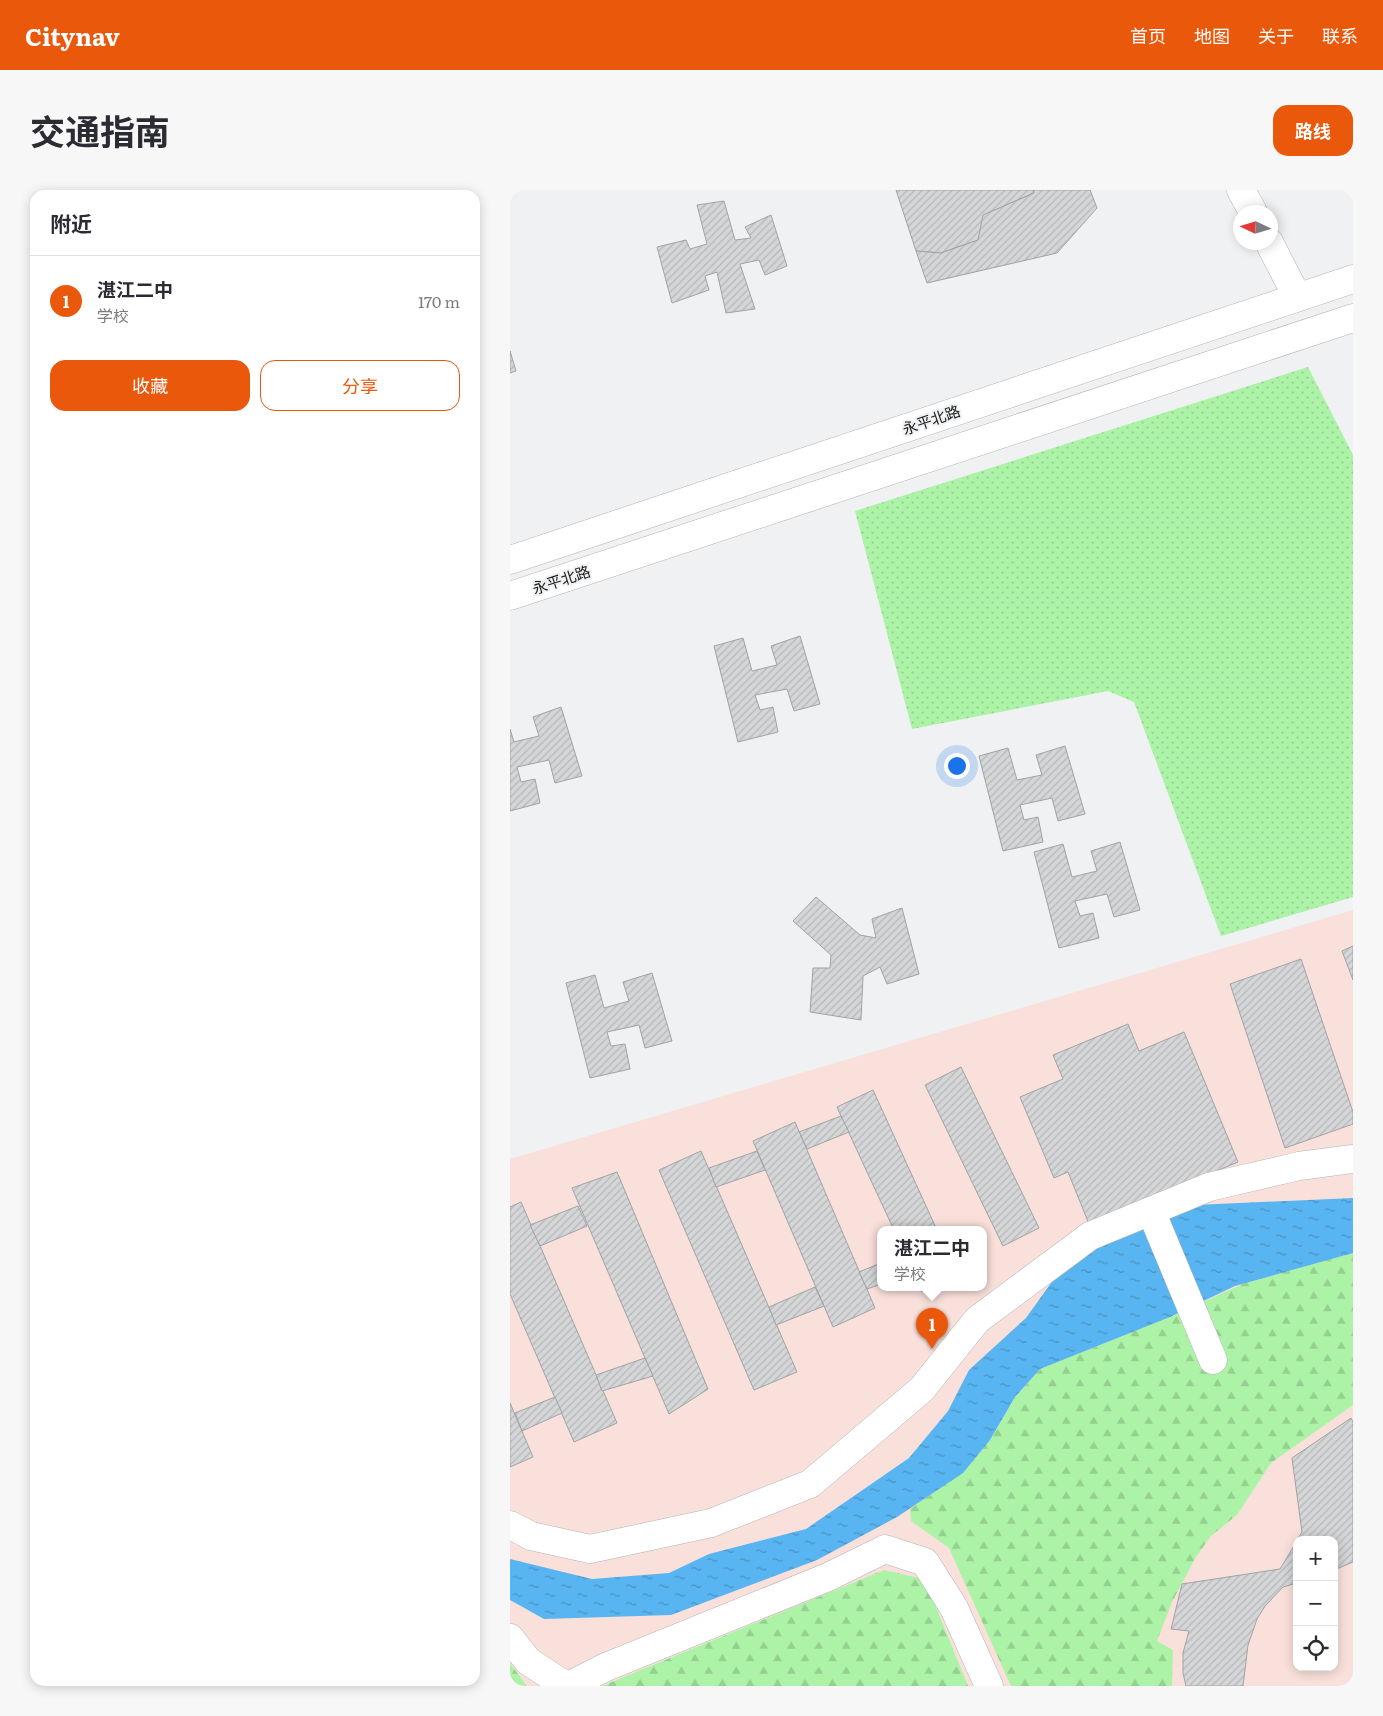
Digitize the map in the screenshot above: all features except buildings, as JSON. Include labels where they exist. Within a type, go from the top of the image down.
[{"type":"street","points":[[1241,190],[1249,205]]},
{"type":"street","points":[[1273,250],[1297,296]]},
{"type":"street","name":"永平北路","points":[[510,560],[1297,296],[1353,279]]},
{"type":"street","name":"永平北路","points":[[510,596],[1353,318]]},
{"type":"street","points":[[510,1525],[530,1536],[590,1549],[711,1523],[810,1484],[922,1389],[976,1320],[1090,1236],[1209,1187],[1299,1166],[1353,1159]]},
{"type":"street","points":[[1152,1211],[1213,1360]]},
{"type":"street","points":[[510,1638],[528,1661],[568,1686],[606,1667],[828,1577],[885,1549],[925,1562],[954,1608],[988,1686]]},
{"type":"shaded area","points":[[1353,910],[1353,1686],[510,1686],[510,1159]]},
{"type":"green space","points":[[1308,367],[1353,455],[1353,897],[1221,936],[1134,702],[1108,691],[912,729],[855,511]]},
{"type":"green space","points":[[1353,1253],[1353,1405],[1271,1463],[1237,1515],[1211,1536],[1196,1557],[1172,1602],[1157,1641],[1173,1650],[1172,1686],[1011,1686],[949,1548],[911,1521],[910,1509],[963,1472],[990,1440],[1015,1397],[1040,1369],[1170,1317],[1245,1283]]},
{"type":"green space","points":[[884,1570],[919,1578],[934,1602],[968,1686],[602,1686]]},
{"type":"green space","points":[[510,1663],[527,1686],[510,1686]]},
{"type":"water","points":[[1353,1198],[1353,1253],[1235,1286],[1170,1317],[1040,1369],[1015,1397],[990,1440],[963,1473],[897,1517],[817,1560],[671,1615],[544,1619],[510,1600],[510,1559],[592,1579],[669,1573],[709,1554],[806,1529],[909,1458],[948,1411],[969,1370],[1026,1318],[1066,1262],[1121,1229],[1195,1205]]},
{"type":"place","name":"湛江二中","points":[[932,1349]]}]
